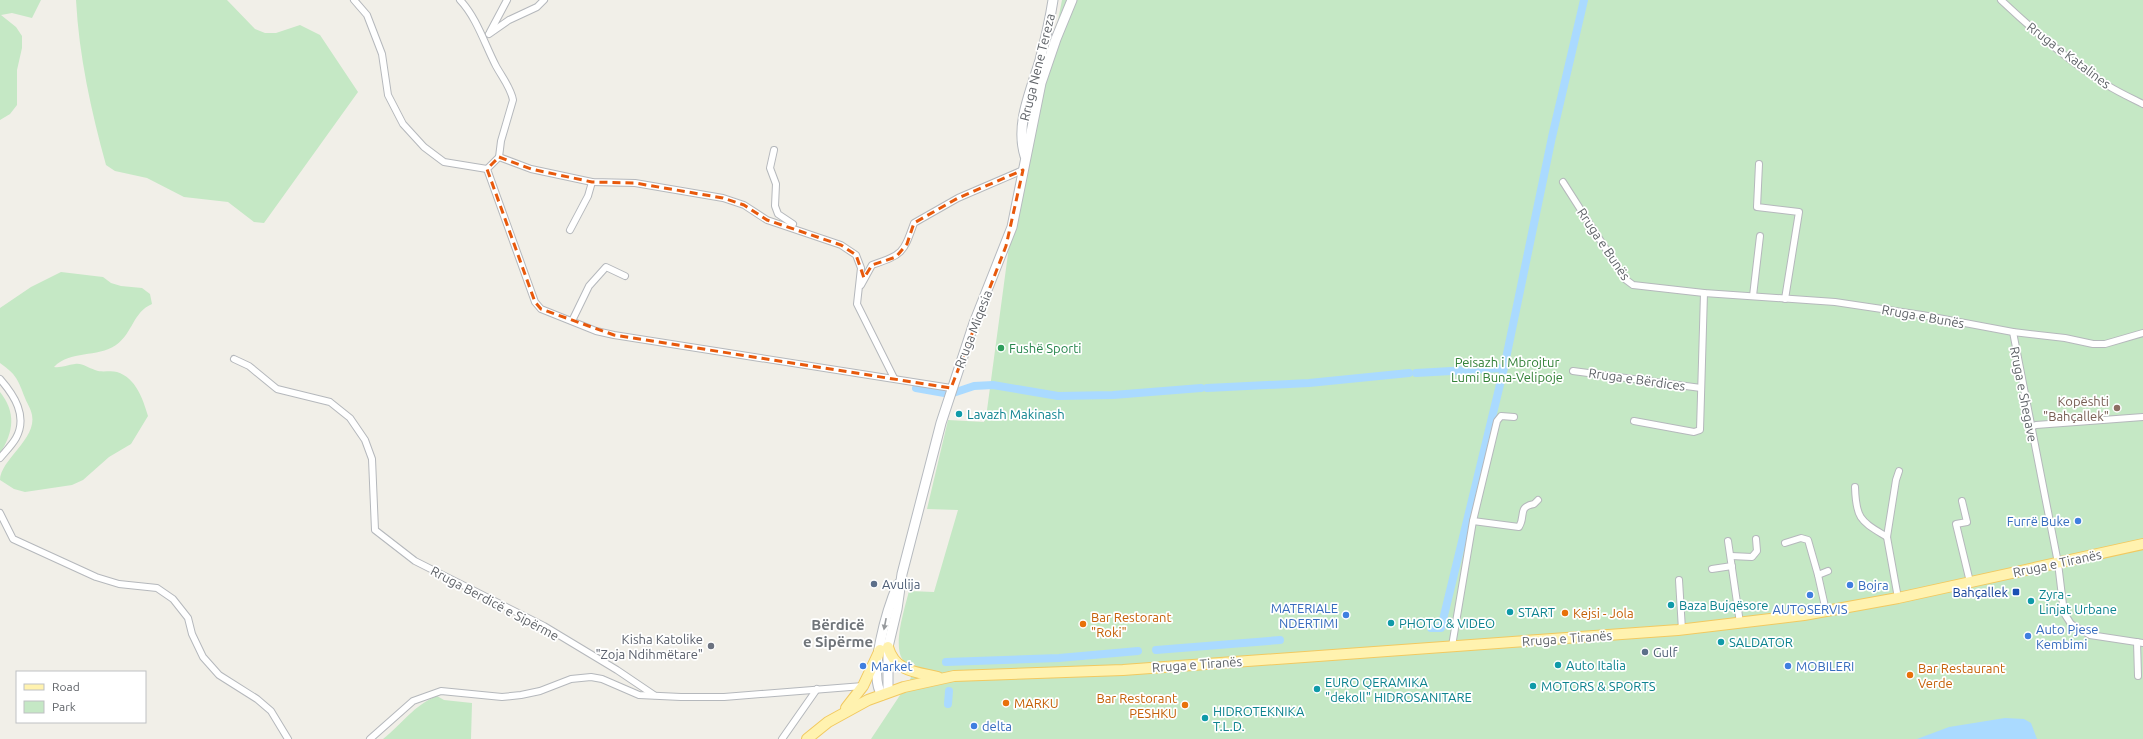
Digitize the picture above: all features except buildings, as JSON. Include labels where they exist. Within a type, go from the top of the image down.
[{"type":"main road","name":"Rruga Nene Tereza","points":[[1026,158],[1022,144],[1022,123],[1029,93],[1040,60],[1053,0]]},
{"type":"main road","name":"Rruga Miqesia","points":[[885,694],[884,649],[897,609],[902,574],[950,390],[974,323],[1006,246],[1016,210],[1042,83],[1056,39],[1072,0]]},
{"type":"main road","name":"Rruga e Tiranës","points":[[942,678],[966,675],[1123,670],[1682,630],[1826,611],[1898,598],[2143,544]]},
{"type":"main road","points":[[839,715],[863,686],[884,649],[907,671],[942,678]]},
{"type":"main road","points":[[807,739],[839,715],[868,700],[942,678]]},
{"type":"street","points":[[354,0],[366,15],[382,54],[388,95],[403,124],[424,147],[444,162],[487,169]]},
{"type":"street","points":[[460,0],[487,36],[495,64],[512,93],[512,100],[501,141],[499,157],[487,169]]},
{"type":"street","points":[[487,36],[507,0]]},
{"type":"street","points":[[487,36],[510,20],[537,7],[544,0]]},
{"type":"street","name":"Rruga e Katalines","points":[[2001,0],[2031,28],[2077,64],[2108,86],[2143,104]]},
{"type":"street","points":[[774,150],[770,168],[776,184],[776,206],[778,214],[785,221],[804,232]]},
{"type":"street","points":[[499,157],[531,169],[592,182],[635,183],[723,198],[744,205],[767,220],[841,244],[856,255],[861,268],[857,304],[894,378]]},
{"type":"street","points":[[1759,164],[1757,207],[1799,212],[1785,298]]},
{"type":"street","points":[[487,169],[535,302],[540,309],[596,331],[614,335],[894,378],[950,390]]},
{"type":"street","points":[[860,287],[872,265],[896,257],[907,244],[914,223],[958,198],[1024,170]]},
{"type":"street","points":[[570,230],[588,196],[592,182]]},
{"type":"street","name":"Rruga e Bunës","points":[[1563,182],[1625,279],[1633,284],[1704,293],[1836,302],[1922,315],[2013,332]]},
{"type":"street","points":[[1753,296],[1760,236]]},
{"type":"street","points":[[572,321],[589,286],[606,266],[625,276]]},
{"type":"street","name":"Rruga e Bërdices","points":[[1634,421],[1697,432],[1700,430],[1704,293]]},
{"type":"street","name":"Rruga e Shegave","points":[[2140,643],[2090,635],[2071,624],[2064,613],[2058,563],[2013,332],[2064,338],[2093,344],[2105,344],[2143,333]]},
{"type":"street","name":"Rruga Berdicë e Sipërme","points":[[234,359],[249,366],[277,389],[330,402],[350,418],[366,440],[372,459],[375,530],[394,547],[415,561],[544,626],[617,670],[654,695]]},
{"type":"street","name":"Rruga e Bërdices","points":[[1573,371],[1701,388]]},
{"type":"street","points":[[0,379],[9,389],[20,408],[20,424],[16,438],[0,458]]},
{"type":"street","points":[[1452,646],[1473,521],[1497,421],[1501,416],[1514,417]]},
{"type":"street","points":[[2031,427],[2036,425],[2143,417]]},
{"type":"street","points":[[1898,598],[1887,537],[1896,480],[1900,471]]},
{"type":"street","points":[[1855,487],[1858,514],[1861,520],[1887,537]]},
{"type":"street","points":[[1473,521],[1519,527],[1524,509],[1527,506],[1534,504],[1538,500]]},
{"type":"street","points":[[1962,501],[1966,522],[1956,524],[1970,582]]},
{"type":"street","points":[[0,513],[13,540],[96,578],[118,584],[157,588],[173,599],[188,618],[192,634],[203,657],[219,675],[257,699],[271,711],[288,739]]},
{"type":"street","points":[[1785,543],[1801,538],[1808,540],[1826,611]]},
{"type":"street","points":[[1731,556],[1752,557],[1756,551],[1756,539]]},
{"type":"street","points":[[1728,540],[1740,623]]},
{"type":"street","points":[[1712,569],[1732,566]]},
{"type":"street","points":[[1818,575],[1828,571]]},
{"type":"street","points":[[1679,580],[1682,630]]},
{"type":"street","points":[[2138,676],[2140,643]]},
{"type":"street","points":[[370,739],[413,701],[441,691],[502,697],[527,694],[571,679],[591,677],[602,679],[639,695],[724,697],[863,686]]},
{"type":"street","points":[[782,739],[816,689]]},
{"type":"highlighted area","points":[[499,157],[531,169],[592,182],[635,183],[723,198],[744,205],[767,220],[841,245],[856,255],[864,278],[872,265],[896,257],[907,244],[914,223],[958,198],[1023,170],[1006,246],[951,388],[614,335],[541,309],[535,302],[487,169]]},
{"type":"green space","points":[[0,0],[41,0],[32,18],[12,13],[1,15],[16,27],[22,36],[22,48],[17,70],[17,105],[10,114],[0,120]]},
{"type":"green space","points":[[76,0],[227,0],[255,29],[265,33],[276,33],[300,25],[320,35],[358,92],[264,223],[254,222],[228,202],[184,197],[147,178],[115,171],[106,165],[86,83]]},
{"type":"green space","name":"Peisazh i Mbrojtur Lumi Buna-Velipoje","points":[[1062,0],[2143,0],[2143,739],[871,739],[910,680],[915,664],[906,662],[901,656],[899,647],[901,622],[909,591],[934,592],[958,510],[927,509],[948,420],[984,422],[987,410],[1012,224],[1040,111]]},
{"type":"green space","points":[[61,272],[103,277],[111,283],[121,286],[142,288],[150,294],[152,304],[141,312],[126,335],[116,345],[101,352],[68,358],[54,367],[78,364],[98,371],[114,371],[124,375],[138,390],[148,416],[131,444],[109,457],[83,480],[72,485],[25,492],[14,489],[0,480],[6,465],[29,432],[32,424],[32,415],[14,375],[0,363],[0,308],[31,287]]},
{"type":"green space","points":[[0,392],[9,407],[11,422],[8,437],[0,453]]},
{"type":"green space","points":[[437,696],[444,700],[472,703],[471,739],[383,739],[422,704]]},
{"type":"water","points":[[2005,718],[2024,719],[2031,723],[2037,739],[1917,739],[1949,727]]},
{"type":"waterway","points":[[1431,628],[1441,628],[1504,368],[1552,137],[1584,0]]},
{"type":"waterway","points":[[1416,373],[1504,368]]},
{"type":"waterway","points":[[1207,388],[1309,383],[1409,373]]},
{"type":"waterway","points":[[916,388],[950,394],[974,386],[993,385],[1058,396],[1113,395],[1201,388]]},
{"type":"waterway","points":[[1156,650],[1280,640]]},
{"type":"waterway","points":[[946,662],[1059,658],[1138,651]]},
{"type":"waterway","points":[[948,704],[949,691]]},
{"type":"place","name":"Fushë Sporti","points":[[1001,348]]},
{"type":"place","name":"Kopështi \"Bahçallek\"","points":[[2117,408]]},
{"type":"place","name":"Lavazh Makinash","points":[[959,414]]},
{"type":"place","name":"Furrë Buke","points":[[2078,521]]},
{"type":"place","name":"Avulija","points":[[874,584]]},
{"type":"place","name":"Bojra","points":[[1850,585]]},
{"type":"place","name":"Bahçallek","points":[[2016,592]]},
{"type":"place","name":"AUTOSERVIS","points":[[1810,595]]},
{"type":"place","name":"Zyra - Linjat Urbane","points":[[2031,601]]},
{"type":"place","name":"Baza Bujqësore","points":[[1671,605]]},
{"type":"place","name":"START","points":[[1510,612]]},
{"type":"place","name":"Kejsi - Jola","points":[[1565,613]]},
{"type":"place","name":"MATERIALE NDERTIMI","points":[[1346,615]]},
{"type":"place","name":"PHOTO & VIDEO","points":[[1391,623]]},
{"type":"place","name":"Bar Restorant \"Roki\"","points":[[1083,624]]},
{"type":"place","name":"Auto Pjese Kembimi","points":[[2028,636]]},
{"type":"place","name":"SALDATOR","points":[[1721,642]]},
{"type":"place","name":"Kisha Katolike \"Zoja Ndihmëtare\"","points":[[711,646]]},
{"type":"place","name":"Gulf","points":[[1645,652]]},
{"type":"place","name":"Auto Italia","points":[[1558,665]]},
{"type":"place","name":"Market","points":[[863,666]]},
{"type":"place","name":"MOBILERI","points":[[1788,666]]},
{"type":"place","name":"Bar Restaurant Verde","points":[[1910,675]]},
{"type":"place","name":"MOTORS & SPORTS","points":[[1533,686]]},
{"type":"place","name":"EURO QERAMIKA \"dekoll\" HIDROSANITARE","points":[[1317,689]]},
{"type":"place","name":"MARKU","points":[[1006,703]]},
{"type":"place","name":"Bar Restorant PESHKU","points":[[1185,705]]},
{"type":"place","name":"HIDROTEKNIKA T.L.D.","points":[[1205,718]]},
{"type":"place","name":"delta","points":[[974,726]]},
{"type":"district","name":"Bërdicë e Sipërme","points":[[838,632]]}]
